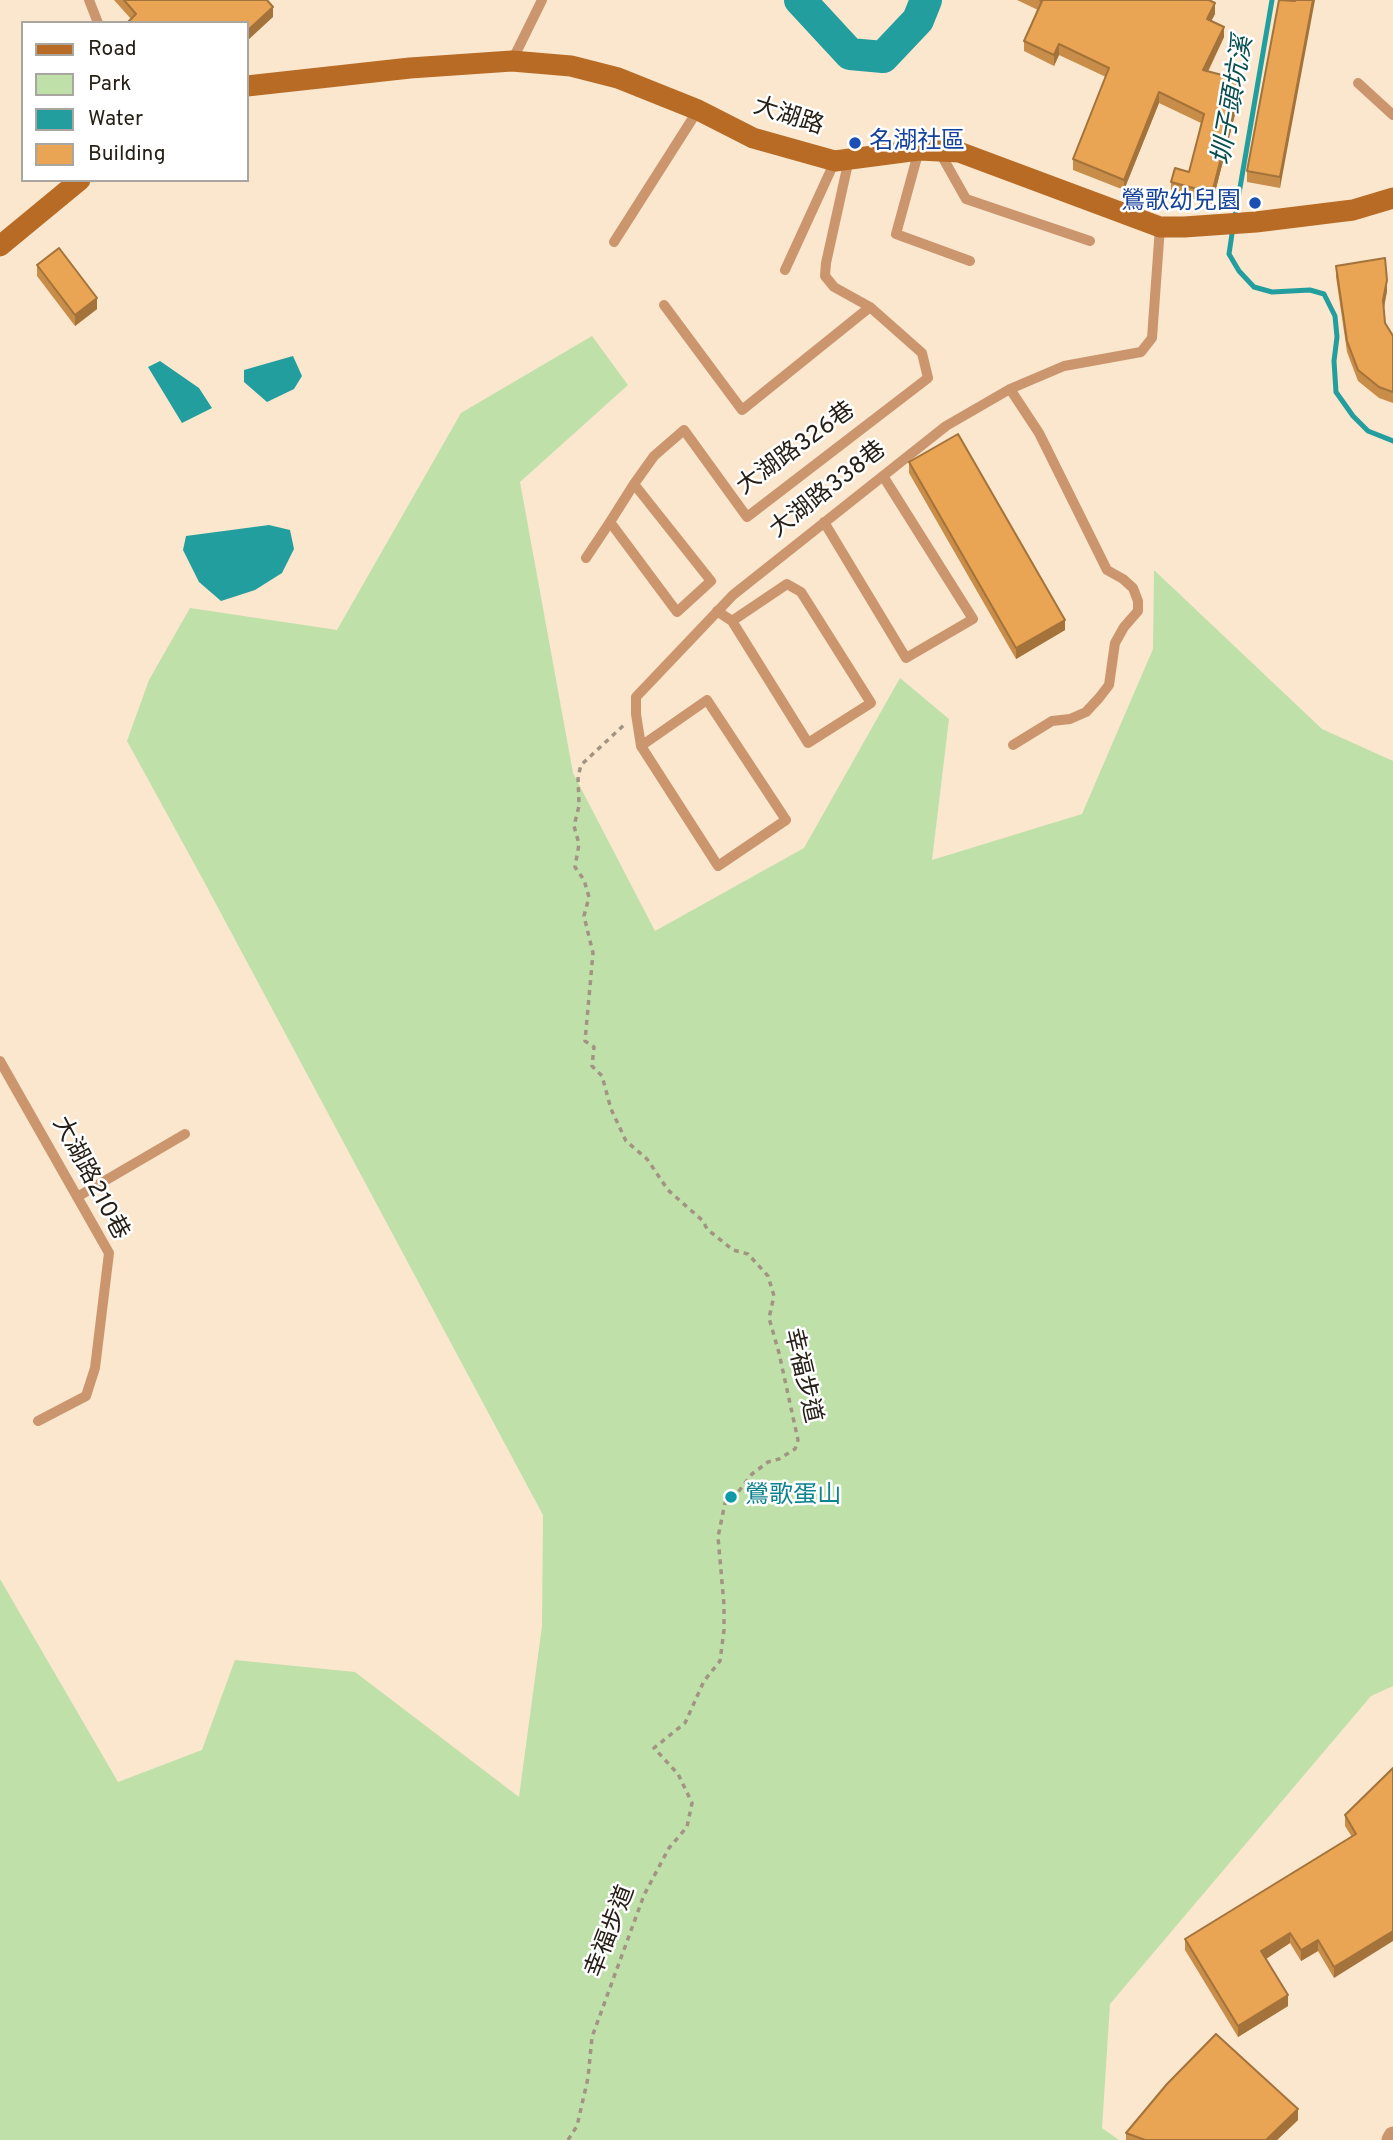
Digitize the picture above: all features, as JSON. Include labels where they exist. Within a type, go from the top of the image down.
[{"type":"street","name":"大湖路","points":[[248,86],[410,68],[512,61],[571,66],[618,78],[698,110],[753,138],[842,160],[929,150],[959,152],[1160,227],[1256,222],[1353,211],[1393,198]]},
{"type":"street","points":[[0,246],[78,182]]},
{"type":"lane","points":[[89,0],[97,21]]},
{"type":"lane","points":[[512,61],[542,0]]},
{"type":"lane","points":[[1358,83],[1393,115]]},
{"type":"lane","points":[[614,242],[698,110]]},
{"type":"lane","points":[[929,150],[967,199],[1090,241]]},
{"type":"lane","points":[[929,150],[895,234],[970,261]]},
{"type":"lane","points":[[785,270],[842,160]]},
{"type":"lane","name":"大湖路326巷","points":[[586,558],[654,456],[684,430],[747,517],[928,377],[922,353],[870,307],[834,287],[825,276],[842,160]]},
{"type":"lane","name":"大湖路338巷","points":[[636,714],[636,697],[733,595],[946,426],[1010,389],[1064,366],[1141,352],[1152,338],[1160,227]]},
{"type":"lane","points":[[664,305],[742,410],[870,307]]},
{"type":"lane","points":[[1010,389],[1040,433],[1107,570],[1133,588],[1138,601],[1138,611],[1115,643],[1109,685],[1099,698],[1086,712],[1070,719],[1052,722],[1013,745]]},
{"type":"lane","points":[[824,522],[905,658],[973,619],[883,476]]},
{"type":"lane","points":[[610,523],[677,612],[711,581],[634,484]]},
{"type":"lane","points":[[717,611],[733,621],[808,743],[871,703],[802,592],[788,583],[733,621]]},
{"type":"lane","points":[[636,714],[641,746],[718,866],[786,820],[707,701],[641,746]]},
{"type":"lane","name":"大湖路210巷","points":[[0,1061],[109,1253],[95,1368],[86,1396],[38,1421]]},
{"type":"lane","points":[[77,1197],[185,1134]]},
{"type":"path","name":"幸福步道","points":[[568,2140],[577,2126],[588,2078],[592,2037],[643,1895],[669,1849],[687,1827],[692,1803],[678,1774],[654,1748],[685,1723],[704,1681],[720,1661],[724,1605],[718,1536],[725,1503],[735,1496],[751,1474],[795,1449],[798,1440],[769,1318],[775,1296],[768,1276],[748,1255],[733,1250],[707,1229],[703,1221],[668,1190],[647,1159],[626,1141],[611,1109],[602,1076],[592,1066],[594,1047],[585,1041],[593,953],[584,916],[589,897],[584,880],[575,867],[579,844],[574,826],[579,806],[578,777],[581,765],[636,714]]},
{"type":"green space","points":[[592,336],[628,385],[520,482],[573,773],[655,931],[804,848],[900,678],[949,719],[932,860],[1082,814],[1153,649],[1154,570],[1322,729],[1393,761],[1393,1686],[1371,1696],[1110,2004],[1102,2128],[1119,2140],[0,2140],[0,1579],[118,1782],[202,1750],[235,1660],[355,1672],[519,1797],[542,1626],[543,1515],[127,741],[149,680],[190,608],[337,630],[461,413]]},
{"type":"water","points":[[293,356],[302,376],[294,389],[267,402],[244,382],[244,370]]},
{"type":"water","points":[[160,361],[199,388],[212,408],[182,423],[148,367]]},
{"type":"water","points":[[269,525],[290,530],[294,549],[282,573],[255,590],[221,601],[199,582],[183,550],[186,536]]},
{"type":"building","points":[[124,0],[267,0],[273,7],[248,30],[248,21],[129,21],[136,14]]},
{"type":"building","points":[[1040,0],[1209,0],[1215,3],[1207,19],[1224,27],[1203,70],[1241,80],[1212,193],[1171,182],[1175,168],[1189,172],[1204,114],[1159,92],[1124,180],[1073,159],[1109,68],[1059,44],[1054,55],[1024,41],[1042,1]]},
{"type":"building","points":[[1279,0],[1313,0],[1280,177],[1247,171]]},
{"type":"building","points":[[59,248],[97,298],[75,315],[37,265]]},
{"type":"building","points":[[1385,258],[1387,280],[1383,300],[1385,323],[1393,336],[1393,392],[1379,387],[1358,370],[1347,341],[1336,266]]},
{"type":"building","points":[[958,434],[1065,620],[1016,648],[909,462]]},
{"type":"building","points":[[1393,1768],[1393,1931],[1334,1967],[1318,1940],[1301,1950],[1290,1933],[1261,1951],[1288,1995],[1238,2026],[1185,1939],[1356,1834],[1345,1815]]},
{"type":"building","points":[[1216,2034],[1298,2109],[1266,2140],[1145,2140],[1126,2133],[1167,2084]]},
{"type":"waterway","points":[[800,0],[850,54],[883,57],[918,20],[926,0]]},
{"type":"waterway","name":"圳子頭坑溪","points":[[1235,217],[1272,0]]},
{"type":"waterway","name":"圳子頭坑溪","points":[[1233,227],[1229,254],[1239,271],[1254,287],[1272,292],[1310,290],[1324,294],[1335,316],[1336,392],[1368,431],[1393,441]]},
{"type":"place","name":"名湖社區","points":[[855,143]]},
{"type":"place","name":"鶯歌幼兒園","points":[[1255,203]]},
{"type":"place","name":"鶯歌蛋山","points":[[731,1497]]}]
